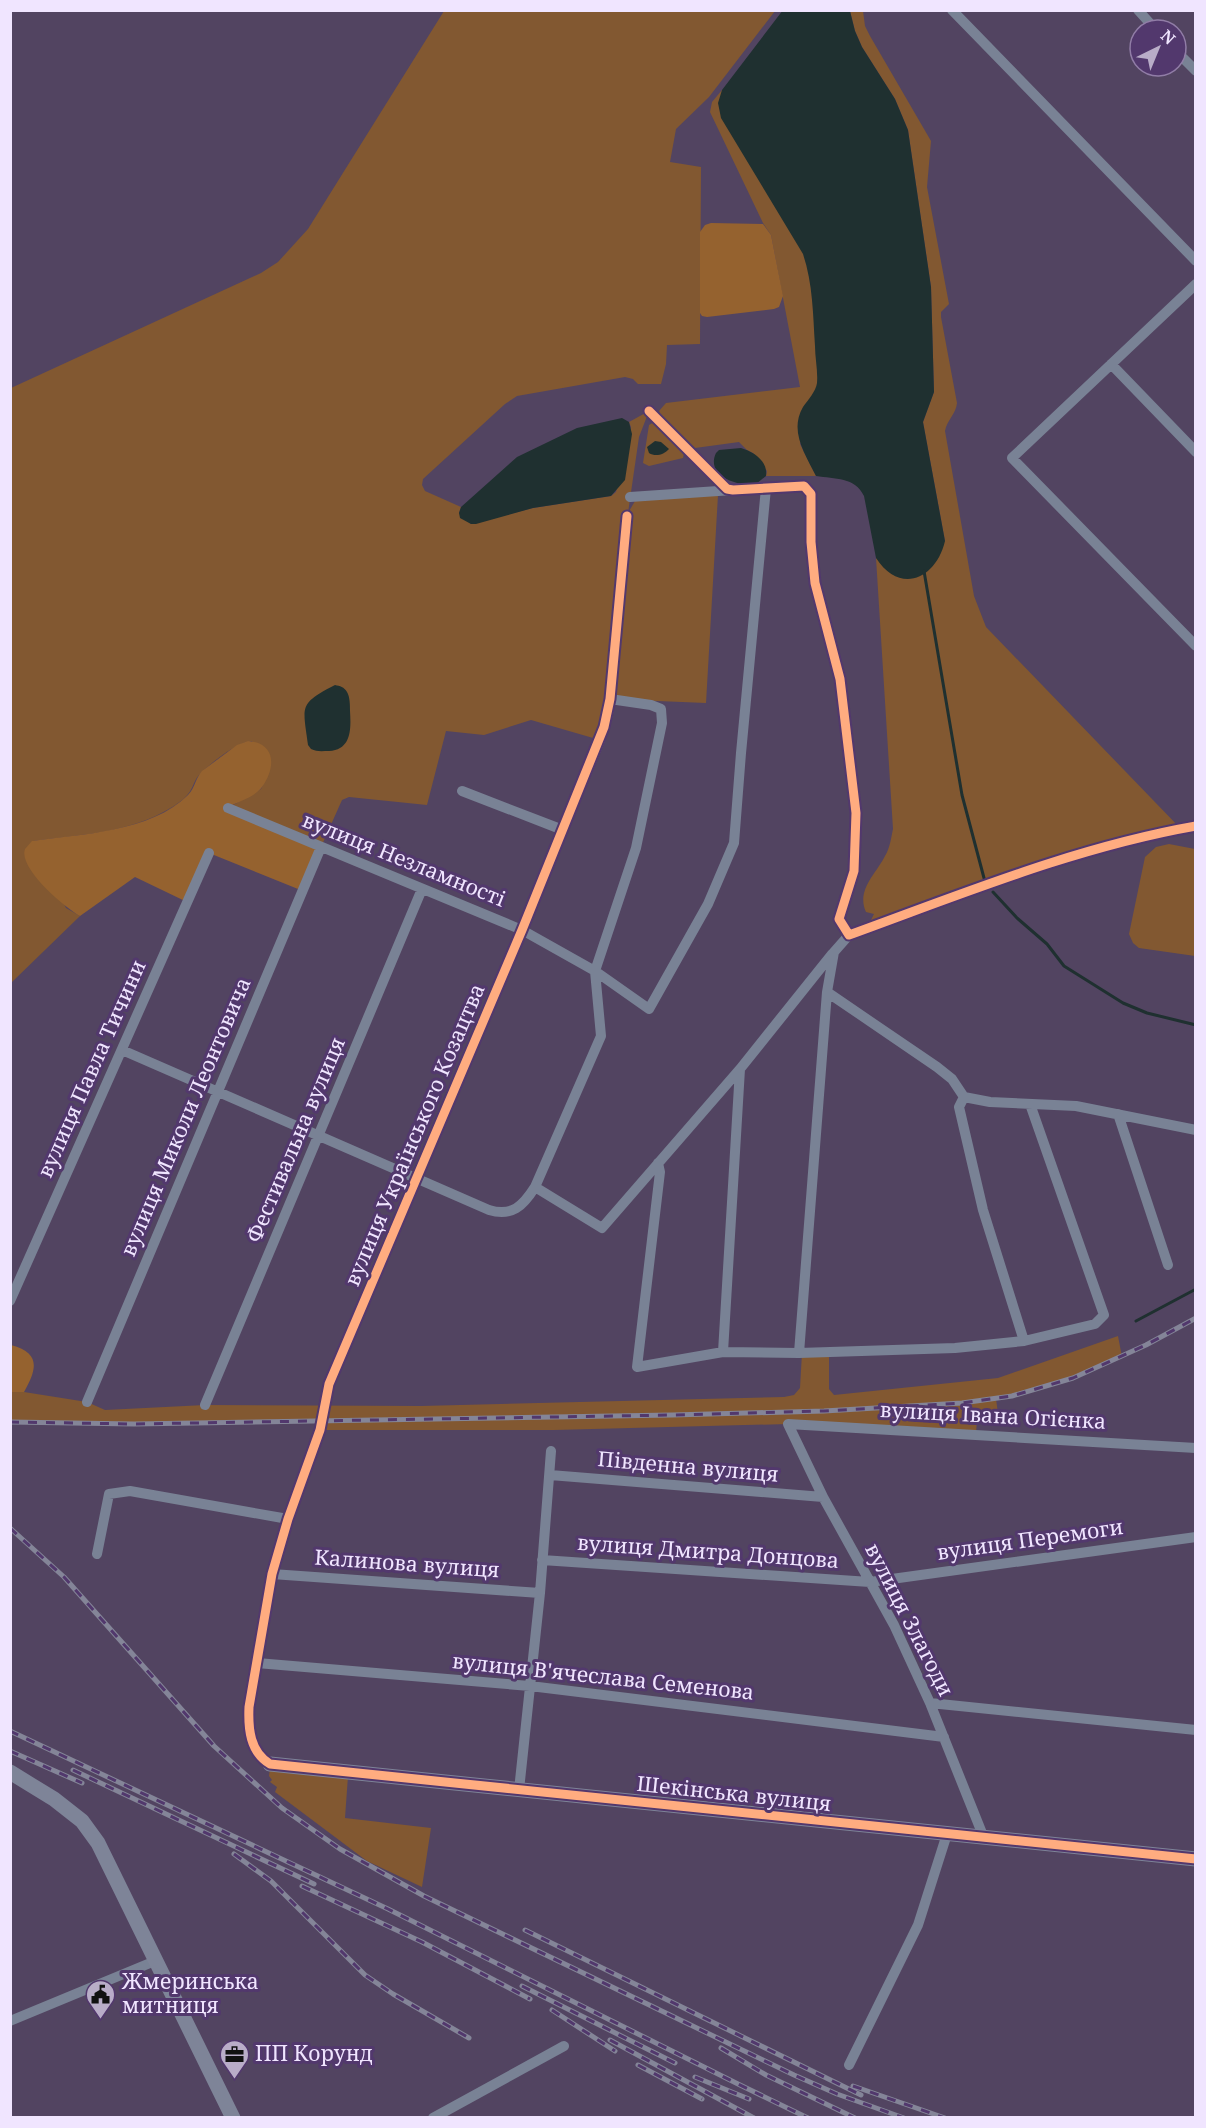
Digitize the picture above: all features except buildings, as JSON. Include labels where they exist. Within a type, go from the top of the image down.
[{"type":"street","points":[[952,10],[1196,261]]},
{"type":"street","points":[[1196,284],[1012,458],[1196,646]]},
{"type":"street","points":[[1111,364],[1196,452]]},
{"type":"street","points":[[649,411],[721,484],[733,490]]},
{"type":"street","points":[[630,497],[804,486],[811,494],[811,542],[815,583],[840,679],[856,813],[854,871],[839,919],[849,935]]},
{"type":"street","name":"вулиця Незламності","points":[[228,808],[522,930],[595,972],[649,1009],[708,904],[734,843],[766,488]]},
{"type":"street","name":"вулиця Українського Козацтва","points":[[270,1764],[260,1758],[254,1747],[248,1719],[250,1695],[272,1574],[288,1519],[320,1430],[329,1384],[522,930],[600,740],[610,699],[627,516]]},
{"type":"street","points":[[122,1050],[501,1213],[520,1206],[535,1187],[601,1036],[595,972],[636,848],[662,723],[660,709],[651,705],[610,699]]},
{"type":"street","points":[[462,791],[563,830]]},
{"type":"street","points":[[535,1187],[602,1228],[740,1069],[849,935],[1056,861],[1139,838],[1196,826]]},
{"type":"street","name":"вулиця Миколи Леонтовича","points":[[87,1402],[321,847]]},
{"type":"street","name":"вулиця Павла Тичини","points":[[10,1301],[209,853]]},
{"type":"street","name":"Фестивальна вулиця","points":[[205,1405],[422,889]]},
{"type":"street","points":[[799,1353],[827,992],[834,952]]},
{"type":"street","points":[[827,992],[937,1067],[952,1079],[964,1097],[990,1102],[1076,1106],[1196,1130]]},
{"type":"street","points":[[723,1352],[740,1069]]},
{"type":"street","points":[[964,1097],[959,1107],[983,1210],[1024,1341]]},
{"type":"street","points":[[658,1163],[660,1172],[637,1366],[723,1352],[799,1353],[955,1348],[1024,1341],[1095,1324],[1104,1315],[1029,1104]]},
{"type":"street","points":[[1118,1114],[1168,1265]]},
{"type":"street","name":"вулиця Івана Огієнка","points":[[788,1424],[1194,1451]]},
{"type":"street","name":"вулиця Злагоди","points":[[788,1424],[823,1497],[894,1625],[930,1703],[984,1838]]},
{"type":"street","points":[[519,1790],[540,1593],[551,1452]]},
{"type":"street","name":"Південна вулиця","points":[[550,1475],[823,1497]]},
{"type":"street","points":[[98,1554],[109,1494],[130,1491],[288,1519]]},
{"type":"street","name":"вулиця Перемоги","points":[[870,1582],[1196,1537]]},
{"type":"street","name":"вулиця Дмитра Донцова","points":[[542,1560],[870,1582]]},
{"type":"street","name":"Калинова вулиця","points":[[272,1574],[540,1593]]},
{"type":"street","name":"вулиця В'ячеслава Семенова","points":[[257,1663],[530,1686],[944,1737]]},
{"type":"street","points":[[930,1703],[1196,1730]]},
{"type":"street","name":"Шекінська вулиця","points":[[270,1764],[1196,1859]]},
{"type":"street","points":[[10,1772],[54,1799],[82,1821],[98,1843],[233,2118]]},
{"type":"street","points":[[849,2065],[918,1925],[947,1834]]},
{"type":"street","points":[[10,2021],[155,1961]]},
{"type":"street","points":[[433,2118],[564,2046]]},
{"type":"shaded area","points":[[783,10],[850,11],[862,47],[895,99],[908,130],[931,287],[934,392],[923,422],[945,541],[934,565],[926,573],[916,578],[906,579],[885,569],[876,558],[864,496],[860,490],[844,480],[816,476],[803,451],[798,434],[799,416],[817,383],[809,277],[803,254],[721,118],[718,103],[722,90]]},
{"type":"shaded area","points":[[444,11],[775,11],[709,97],[676,129],[670,162],[701,167],[700,344],[667,345],[666,364],[661,384],[638,384],[633,379],[625,377],[517,396],[505,404],[423,479],[422,485],[425,491],[461,507],[459,513],[471,524],[533,508],[611,496],[616,492],[631,427],[629,422],[649,411],[639,437],[628,513],[635,501],[718,495],[706,703],[610,699],[600,740],[531,720],[484,735],[446,731],[427,805],[349,797],[342,800],[321,847],[228,808],[261,789],[268,774],[252,741],[246,742],[224,754],[203,771],[181,801],[147,820],[91,834],[33,841],[66,908],[80,916],[11,983],[11,388],[261,273],[278,262],[308,229]]},
{"type":"shaded area","points":[[850,11],[863,11],[865,26],[870,36],[931,141],[927,187],[949,304],[941,312],[941,317],[957,403],[945,431],[974,596],[986,627],[1180,828],[1139,838],[867,928],[874,914],[866,912],[863,896],[868,882],[887,853],[893,829],[876,558],[901,570],[945,541],[923,422],[934,392],[931,287],[908,130],[895,99],[862,47]]},
{"type":"shaded area","points":[[722,90],[725,103],[809,252],[824,365],[800,444],[816,476],[766,476],[767,471],[753,453],[739,442],[695,448],[659,411],[666,403],[800,387],[771,235],[763,223],[710,112],[712,102]]},
{"type":"shaded area","points":[[711,223],[763,224],[771,235],[783,296],[779,307],[702,316],[700,313],[700,232],[705,225]]},
{"type":"shaded area","points":[[622,418],[629,422],[632,434],[625,480],[611,496],[533,508],[476,524],[460,518],[461,507],[517,457],[577,428]]},
{"type":"shaded area","points":[[654,422],[684,453],[683,458],[649,466],[643,463],[649,425]]},
{"type":"shaded area","points":[[655,441],[661,442],[669,449],[659,455],[649,453],[647,447]]},
{"type":"shaded area","points":[[741,448],[755,455],[765,466],[766,476],[756,484],[733,482],[719,474],[715,468],[714,461],[719,450]]},
{"type":"shaded area","points":[[335,685],[345,689],[349,696],[348,737],[342,747],[337,750],[313,750],[308,745],[306,708],[314,697]]},
{"type":"shaded area","points":[[248,741],[264,746],[268,751],[271,758],[270,772],[259,790],[228,807],[321,847],[303,891],[209,853],[187,902],[135,877],[80,916],[54,896],[28,866],[25,849],[32,841],[115,829],[155,817],[173,807],[188,795],[202,771],[237,745]]},
{"type":"shaded area","points":[[1169,844],[1195,849],[1195,956],[1139,948],[1133,943],[1129,934],[1145,857],[1156,847]]},
{"type":"shaded area","points":[[1118,1336],[1122,1357],[1057,1383],[996,1399],[998,1413],[977,1418],[976,1435],[788,1424],[554,1430],[320,1430],[322,1420],[60,1424],[11,1422],[11,1392],[87,1402],[105,1410],[205,1405],[421,1406],[784,1397],[794,1395],[800,1388],[802,1353],[829,1352],[829,1389],[834,1395],[998,1378]]},
{"type":"shaded area","points":[[11,1345],[28,1352],[34,1363],[32,1376],[24,1392],[11,1392]]},
{"type":"shaded area","points":[[270,1768],[348,1776],[345,1818],[431,1828],[422,1887],[367,1861],[275,1792],[277,1787],[270,1782],[272,1780],[269,1776]]},
{"type":"waterway","points":[[924,571],[962,795],[984,878]]},
{"type":"waterway","points":[[993,892],[1017,918],[1047,944],[1064,966],[1123,1003],[1147,1013],[1196,1025]]},
{"type":"waterway","points":[[1136,1321],[1196,1289]]},
{"type":"railway","points":[[10,1422],[134,1424],[672,1415],[824,1411],[962,1403],[1012,1396],[1073,1378],[1146,1345],[1196,1318]]},
{"type":"railway","points":[[10,1528],[64,1577],[214,1746],[282,1808],[340,1849],[424,1896],[794,2075],[837,2094],[904,2118]]},
{"type":"railway","points":[[10,1731],[388,1909],[808,2118]]},
{"type":"railway","points":[[10,1751],[82,1783]]},
{"type":"railway","points":[[73,1770],[314,1884]]},
{"type":"railway","points":[[234,1854],[271,1881],[365,1975],[469,2038]]},
{"type":"railway","points":[[302,1886],[422,1942],[530,1999]]},
{"type":"railway","points":[[525,1930],[861,2095]]},
{"type":"railway","points":[[522,1986],[675,2063]]},
{"type":"railway","points":[[552,2010],[615,2051]]},
{"type":"railway","points":[[610,2040],[754,2118]]},
{"type":"railway","points":[[721,2048],[766,2075],[855,2118]]},
{"type":"railway","points":[[638,2065],[702,2099]]},
{"type":"railway","points":[[695,2077],[749,2099]]},
{"type":"railway","points":[[853,2086],[945,2118]]},
{"type":"cycle path","points":[[649,411],[727,489],[804,486],[811,494],[811,542],[815,583],[840,679],[856,813],[854,871],[839,919],[849,935],[1063,859],[1151,835],[1196,826]]},
{"type":"cycle path","points":[[627,516],[610,699],[604,727],[522,930],[329,1384],[320,1430],[288,1519],[272,1574],[249,1707],[250,1732],[254,1746],[263,1759],[270,1764],[1196,1859]]},
{"type":"place","name":"Жмеринська митниця","points":[[101,2020]]},
{"type":"place","name":"ПП Корунд","points":[[234,2080]]}]
